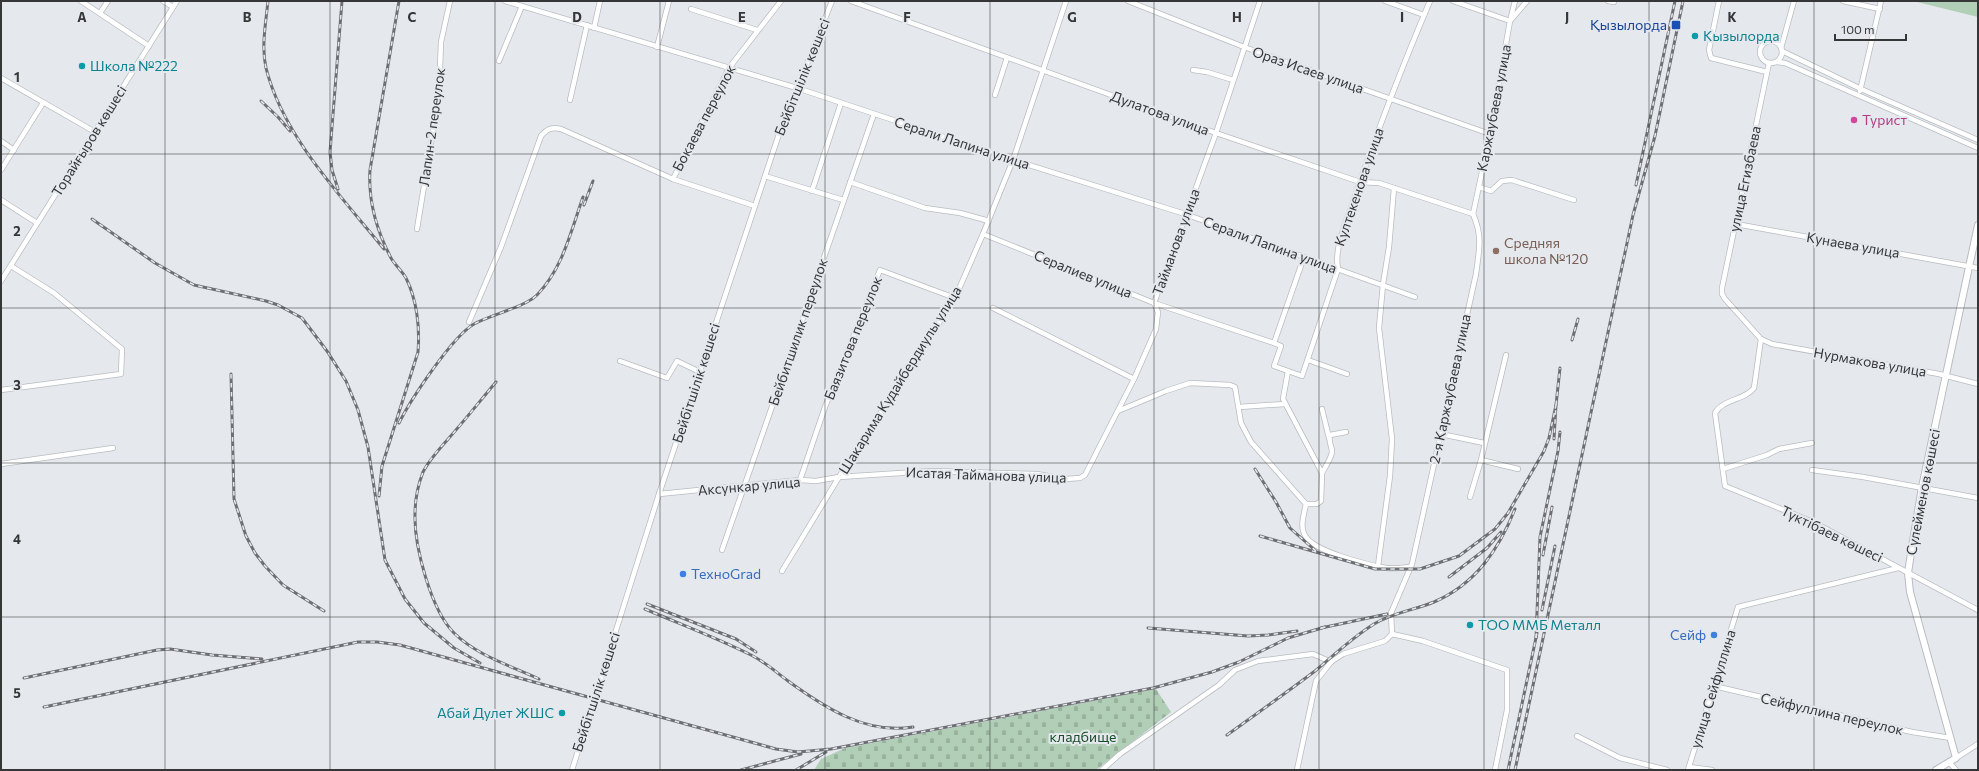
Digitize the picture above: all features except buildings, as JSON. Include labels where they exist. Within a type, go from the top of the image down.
[{"type":"main road","name":"Сүлейменов көшесі","points":[[1956,758],[1910,592],[1908,573],[1922,487],[1947,376],[1978,225]]},
{"type":"main road","points":[[1936,770],[1956,758]]},
{"type":"street","points":[[81,1],[149,46]]},
{"type":"street","points":[[100,13],[108,1]]},
{"type":"street","points":[[163,1],[173,7]]},
{"type":"street","name":"Торайғыров көшесі","points":[[1,281],[177,1]]},
{"type":"street","name":"Лапин-2 переулок","points":[[417,229],[439,94],[441,42],[450,1]]},
{"type":"street","name":"Серали Лапина улица","points":[[505,1],[797,88],[1014,160],[1185,214],[1383,284],[1415,297]]},
{"type":"street","points":[[594,28],[600,1]]},
{"type":"street","points":[[657,46],[669,1]]},
{"type":"street","name":"Бокаева переулок","points":[[673,178],[729,68],[781,1]]},
{"type":"street","name":"Бейбітшілік көшесі","points":[[572,770],[659,494],[779,134],[832,1]]},
{"type":"street","name":"Дулатова улица","points":[[851,1],[1216,133],[1360,182],[1379,183],[1473,214]]},
{"type":"street","name":"Шакарима Кудайбердиулы улица","points":[[782,571],[839,476],[955,298],[984,234],[1014,160],[1066,1]]},
{"type":"street","name":"Ораз Исаев улица","points":[[1128,1],[1244,48],[1490,134]]},
{"type":"street","name":"Тайманова улица","points":[[1085,476],[1134,379],[1156,329],[1158,312],[1154,303],[1185,214],[1216,133],[1260,1]]},
{"type":"street","points":[[1385,1],[1424,15]]},
{"type":"street","name":"Култекенова улица","points":[[1288,371],[1302,376],[1338,269],[1336,260],[1337,251],[1360,182],[1390,98],[1430,1]]},
{"type":"street","points":[[1453,1],[1510,22],[1527,1]]},
{"type":"street","name":"Каржаубаева улица","points":[[1473,214],[1490,134],[1515,1]]},
{"type":"street","points":[[1608,1],[1614,2]]},
{"type":"street","points":[[1719,1],[1709,50],[1711,58],[1767,72]]},
{"type":"street","points":[[1778,62],[1794,1]]},
{"type":"street","points":[[1843,1],[1880,9]]},
{"type":"street","points":[[1859,96],[1881,1]]},
{"type":"street","points":[[499,61],[522,6]]},
{"type":"street","points":[[691,9],[757,30]]},
{"type":"street","points":[[570,100],[587,25]]},
{"type":"street","points":[[1978,140],[1861,89],[1782,50],[1779,45],[1772,41],[1767,42],[1761,47],[1760,55],[1765,62],[1769,64],[1778,62],[1785,63],[1978,148]]},
{"type":"street","points":[[995,95],[1007,58]]},
{"type":"street","name":"улица Егизбаева","points":[[1761,339],[1722,294],[1769,64]]},
{"type":"street","points":[[1194,70],[1207,72],[1233,80]]},
{"type":"street","points":[[1,78],[95,132]]},
{"type":"street","points":[[1,170],[43,103]]},
{"type":"street","points":[[812,191],[841,103]]},
{"type":"street","name":"Бейбитшилик переулок","points":[[722,550],[874,114]]},
{"type":"street","points":[[469,322],[501,247],[541,136],[546,130],[561,128],[673,178],[755,206]]},
{"type":"street","points":[[1,141],[14,150]]},
{"type":"street","points":[[765,176],[843,200]]},
{"type":"street","points":[[1479,187],[1491,191],[1502,181],[1512,180],[1574,200]]},
{"type":"street","points":[[850,182],[925,208],[960,213],[989,221]]},
{"type":"street","points":[[1378,566],[1390,483],[1392,439],[1380,328],[1383,284],[1389,247],[1394,188]]},
{"type":"street","points":[[1,200],[37,223]]},
{"type":"street","name":"2-я Каржаубаева улица","points":[[1392,634],[1391,614],[1411,566],[1476,274],[1480,239],[1479,228],[1473,214]]},
{"type":"street","name":"Кунаева улица","points":[[1736,224],[1978,268]]},
{"type":"street","name":"Сералиев улица","points":[[984,234],[1154,303],[1274,343]]},
{"type":"street","points":[[1304,257],[1274,343],[1281,346],[1274,366],[1288,371],[1282,394],[1285,404],[1322,473]]},
{"type":"street","points":[[1,390],[121,374],[122,349],[54,293],[10,266]]},
{"type":"street","name":"Баязитова переулок","points":[[800,480],[825,407],[880,270],[955,298]]},
{"type":"street","points":[[993,308],[1134,379]]},
{"type":"street","points":[[1761,339],[1754,388],[1751,392],[1732,400],[1717,409],[1715,413],[1722,468],[1779,450],[1812,443]]},
{"type":"street","name":"Нурмакова улица","points":[[1761,339],[1772,344],[1947,376],[1978,384]]},
{"type":"street","points":[[1470,497],[1481,460],[1506,355]]},
{"type":"street","points":[[1308,360],[1347,374]]},
{"type":"street","points":[[620,361],[667,378],[677,361],[700,372]]},
{"type":"street","points":[[1118,411],[1166,390],[1190,383],[1230,385],[1235,387],[1241,423],[1251,442],[1306,504],[1317,504],[1321,501],[1322,473],[1331,456],[1332,450],[1322,409]]},
{"type":"street","points":[[1238,407],[1285,404]]},
{"type":"street","points":[[1329,439],[1330,435],[1346,432]]},
{"type":"street","points":[[1440,434],[1484,443]]},
{"type":"street","points":[[1,464],[113,448]]},
{"type":"street","points":[[1481,460],[1518,469]]},
{"type":"street","name":"Түктібаев көшесі","points":[[1722,468],[1725,486],[1813,522],[1978,610]]},
{"type":"street","points":[[1812,470],[1922,487],[1978,498]]},
{"type":"street","name":"Исатая Тайманова улица","points":[[839,476],[932,471],[1037,474],[1064,479],[1080,478],[1085,476]]},
{"type":"street","name":"Аксункар улица","points":[[659,494],[800,480],[816,482],[839,476]]},
{"type":"street","points":[[1306,504],[1302,524],[1303,531],[1306,538],[1313,544],[1333,553],[1378,566],[1387,568],[1411,566]]},
{"type":"street","name":"улица Сейфуллина","points":[[1688,769],[1738,608],[1898,568]]},
{"type":"street","points":[[1297,770],[1316,681],[1331,662],[1342,654],[1385,641],[1392,634],[1423,642],[1507,670],[1507,710],[1495,770]]},
{"type":"street","points":[[1102,770],[1120,754],[1219,685],[1235,670],[1258,661],[1313,654],[1331,662]]},
{"type":"street","name":"Сейфуллина переулок","points":[[1714,686],[1912,732],[1951,738]]},
{"type":"street","points":[[1577,736],[1620,758],[1667,770]]},
{"type":"street","points":[[1956,758],[1978,744]]},
{"type":"street","points":[[1949,762],[1956,770]]},
{"type":"street","points":[[1688,769],[1712,770]]},
{"type":"green space","points":[[1917,1],[1978,1],[1978,17],[1917,2]]},
{"type":"green space","name":"кладбище","points":[[1156,689],[1171,712],[1096,770],[814,770],[821,759],[845,748]]},
{"type":"railway","points":[[268,1],[264,34],[264,51],[266,68],[274,93],[299,141],[315,164],[384,249]]},
{"type":"railway","points":[[338,189],[332,170],[330,152],[342,1]]},
{"type":"railway","points":[[379,496],[382,466],[418,352],[419,343],[417,314],[413,295],[406,278],[391,258],[386,248],[374,215],[370,193],[370,170],[399,1]]},
{"type":"railway","points":[[1636,185],[1675,1]]},
{"type":"railway","points":[[1515,770],[1633,215],[1655,136],[1683,1]]},
{"type":"railway","points":[[261,101],[290,131]]},
{"type":"railway","points":[[584,205],[593,181]]},
{"type":"railway","points":[[399,423],[433,369],[465,331],[474,324],[532,299],[546,284],[560,261],[583,197]]},
{"type":"railway","points":[[92,219],[155,263],[194,285],[266,301],[278,305],[302,318],[327,351],[346,381],[358,410],[368,447],[385,560],[405,599],[424,623],[454,648],[480,663]]},
{"type":"railway","points":[[1572,340],[1578,319]]},
{"type":"railway","points":[[1556,405],[1560,368]]},
{"type":"railway","points":[[231,374],[234,499],[246,536],[255,553],[283,585],[324,611]]},
{"type":"railway","points":[[496,382],[435,454],[423,472],[418,487],[415,514],[417,543],[431,594],[446,623],[454,633],[463,641],[483,654],[539,679]]},
{"type":"railway","points":[[1260,536],[1375,569],[1420,569],[1459,556],[1495,529],[1508,513],[1544,451],[1549,438],[1556,405],[1554,439]]},
{"type":"railway","points":[[1536,638],[1540,537],[1558,451],[1560,432]]},
{"type":"railway","points":[[1255,469],[1276,502],[1290,528],[1317,552]]},
{"type":"railway","points":[[1543,555],[1552,507]]},
{"type":"railway","points":[[1227,735],[1315,671],[1366,629],[1388,617],[1434,602],[1462,586],[1484,564],[1502,538],[1515,509]]},
{"type":"railway","points":[[1449,577],[1487,548],[1501,532]]},
{"type":"railway","points":[[1542,610],[1555,546]]},
{"type":"railway","points":[[647,604],[736,639],[756,652]]},
{"type":"railway","points":[[645,609],[751,655],[816,700],[846,717],[879,727],[913,727]]},
{"type":"railway","points":[[1321,628],[1387,614]]},
{"type":"railway","points":[[44,707],[358,642],[377,642],[400,645],[776,749],[798,752],[831,749],[1153,688],[1212,672],[1239,662],[1288,638],[1325,627]]},
{"type":"railway","points":[[1148,628],[1248,636],[1297,631]]},
{"type":"railway","points":[[1508,770],[1537,633]]},
{"type":"railway","points":[[24,678],[157,650],[170,649],[212,655],[262,659]]},
{"type":"railway","points":[[796,770],[826,752]]},
{"type":"railway","points":[[741,770],[801,754]]},
{"type":"place","name":"Қызылорда","points":[[1676,25]]},
{"type":"place","name":"Кызылорда","points":[[1695,36]]},
{"type":"place","name":"Школа №222","points":[[82,66]]},
{"type":"place","name":"Турист","points":[[1854,120]]},
{"type":"place","name":"Средняя школа №120","points":[[1496,251]]},
{"type":"place","name":"ТехноGrad","points":[[683,574]]},
{"type":"place","name":"ТОО ММБ Металл","points":[[1470,625]]},
{"type":"place","name":"Сейф","points":[[1714,635]]},
{"type":"place","name":"Абай Дулет ЖШС","points":[[562,713]]}]
